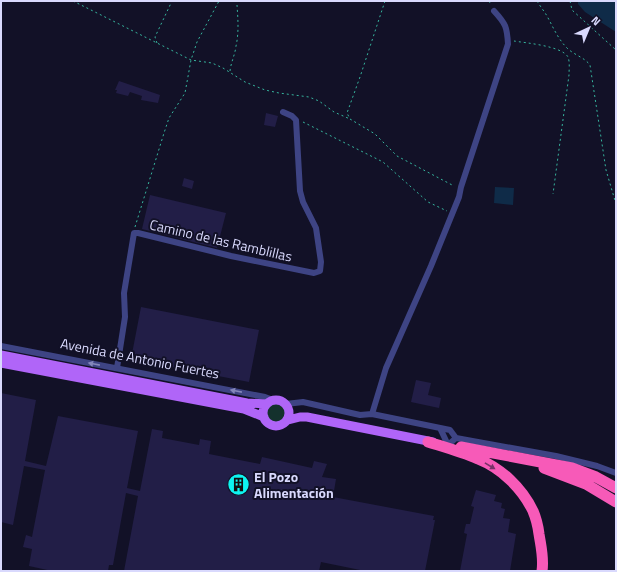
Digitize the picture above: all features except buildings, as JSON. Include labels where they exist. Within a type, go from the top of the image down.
[{"type":"highway","points":[[452,441],[505,455],[586,484],[616,502]]},
{"type":"highway","points":[[428,442],[478,459],[494,468],[508,478],[525,497],[534,512],[538,526],[543,555],[542,571]]},
{"type":"highway","points":[[505,455],[572,468],[596,477],[616,488]]},
{"type":"highway","points":[[546,462],[575,472],[616,492]]},
{"type":"main road","name":"Avenida de Antonio Fuertes","points":[[1,355],[247,403],[270,402]]},
{"type":"main road","points":[[1,363],[244,410],[264,417],[269,424],[273,426],[281,425],[288,420],[307,417],[428,442],[452,441]]},
{"type":"main road","points":[[264,417],[264,410],[270,402],[278,400],[307,417]]},
{"type":"main road","points":[[287,406],[289,412],[288,420]]},
{"type":"street","points":[[372,414],[386,368],[431,266],[459,197],[508,44],[508,31],[503,21],[494,11]]},
{"type":"street","points":[[283,112],[292,116],[296,120]]},
{"type":"street","name":"Camino de las Ramblillas","points":[[118,368],[125,317],[124,292],[134,233],[231,256],[314,273],[320,271],[321,262],[316,228],[303,202],[299,183],[296,120]]},
{"type":"street","name":"Avenida de Antonio Fuertes","points":[[1,346],[265,397],[270,402]]},
{"type":"street","points":[[287,406],[303,402],[360,415],[372,414],[450,430],[452,441]]},
{"type":"street","points":[[440,428],[452,441],[556,456],[597,466],[616,474]]},
{"type":"path","points":[[73,1],[191,60],[212,63],[230,72],[244,82],[265,90],[309,97],[319,101],[334,112],[350,119],[375,134],[397,156],[460,190]]},
{"type":"path","points":[[157,43],[155,37],[172,1]]},
{"type":"path","points":[[134,233],[139,212],[169,118],[185,93],[191,60],[197,42],[219,1]]},
{"type":"path","points":[[350,119],[347,113],[385,1]]},
{"type":"path","points":[[536,1],[546,14],[550,24],[566,47],[587,61],[590,65],[606,170],[616,204]]},
{"type":"path","points":[[570,1],[572,10],[616,50]]},
{"type":"path","points":[[230,72],[237,40],[237,5]]},
{"type":"path","points":[[508,40],[554,48],[564,52],[569,59],[570,75],[553,194]]},
{"type":"path","points":[[296,120],[307,123],[383,162],[428,202],[452,214]]},
{"type":"green space","points":[[276,401],[281,402],[287,408],[287,418],[281,424],[276,425],[271,424],[265,418],[264,413],[265,408],[271,402]]},
{"type":"water","points":[[578,1],[616,1],[616,32],[585,12],[578,4]]},
{"type":"water","points":[[495,187],[514,188],[513,205],[494,203]]},
{"type":"place","name":"El Pozo Alimentación","points":[[238,484]]}]
